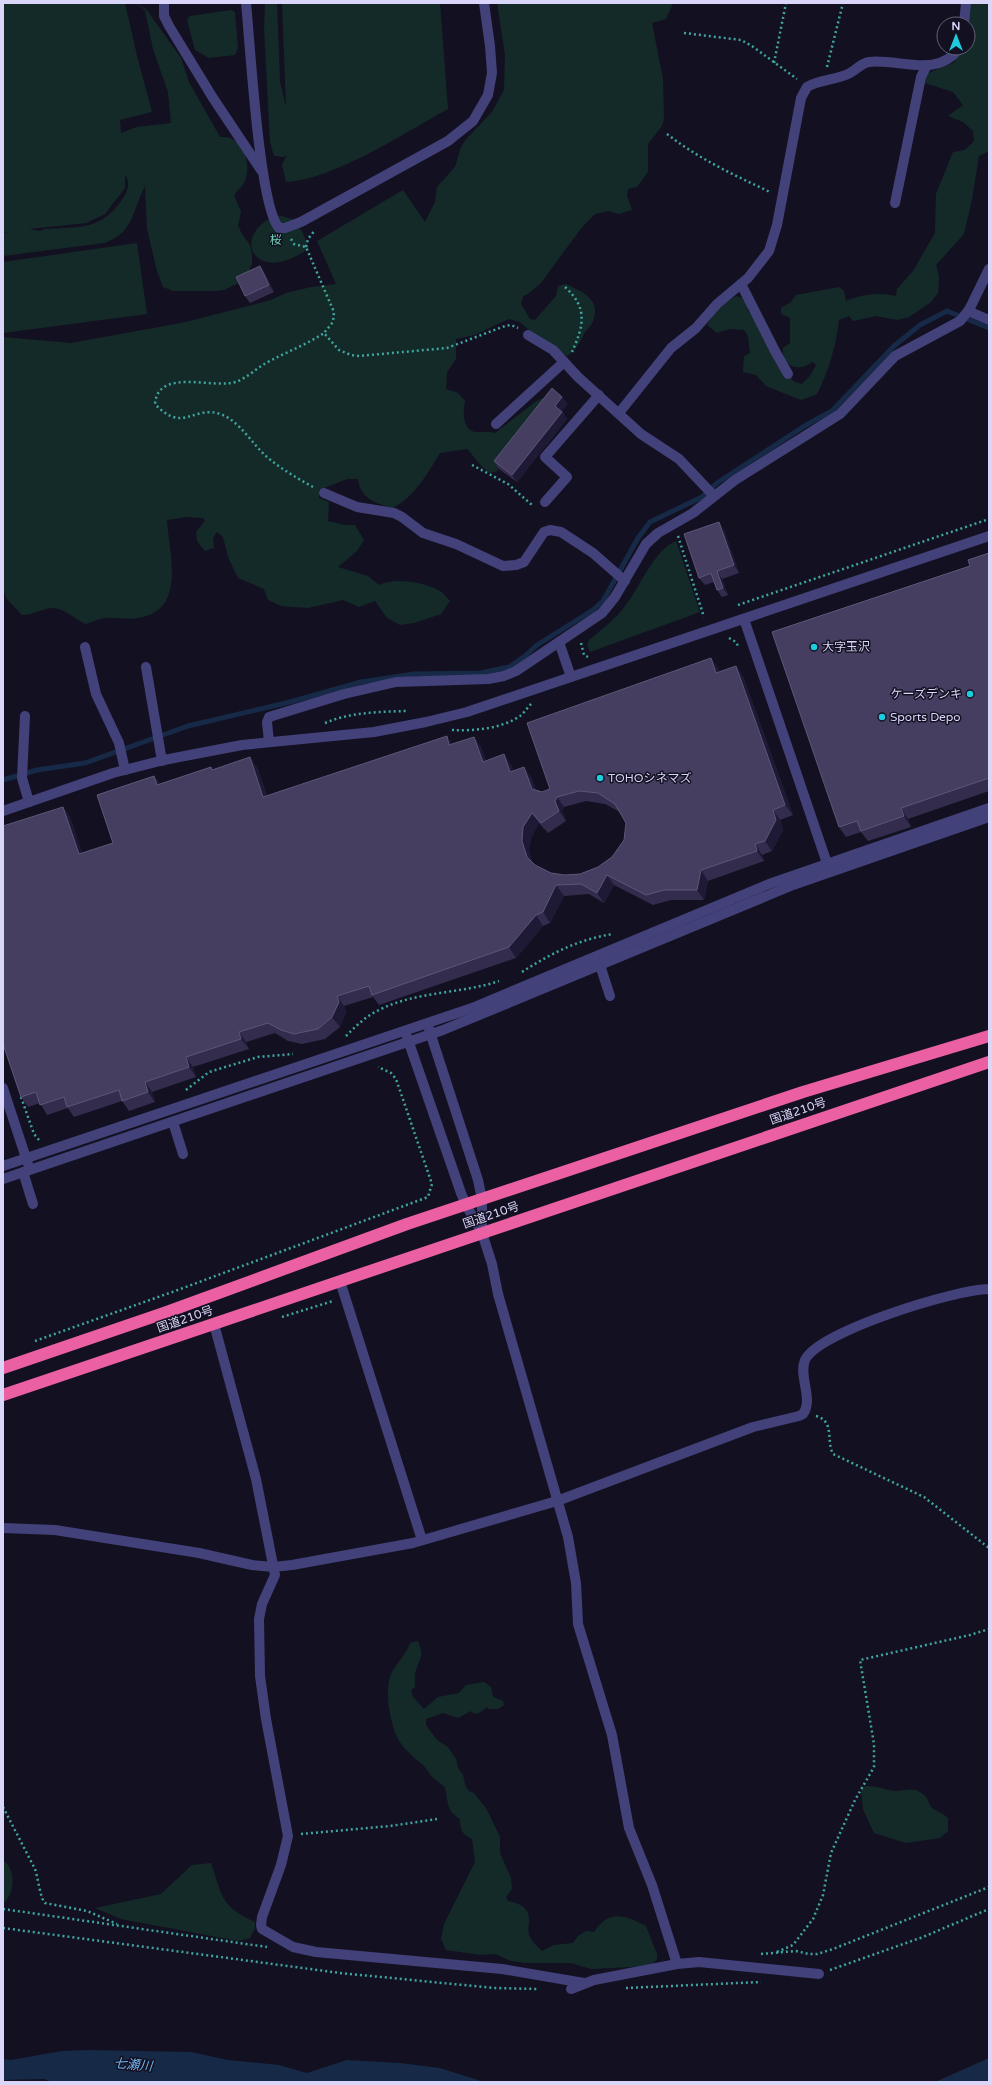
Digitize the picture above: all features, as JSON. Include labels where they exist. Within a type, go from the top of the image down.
[{"type":"highway","name":"国道210号","points":[[3,1368],[482,1199],[803,1092],[989,1036]]},
{"type":"highway","name":"国道210号","points":[[3,1395],[989,1062]]},
{"type":"street","points":[[246,3],[262,172],[272,218],[279,228],[285,228],[301,222],[448,140],[472,121],[488,94],[492,73],[484,3]]},
{"type":"street","points":[[965,16],[966,3]]},
{"type":"street","points":[[162,4],[164,16],[169,26],[213,98],[262,172]]},
{"type":"street","points":[[619,413],[671,348],[696,328],[716,304],[741,284],[759,266],[769,252],[775,236],[801,98],[807,87],[842,77],[869,62],[911,66],[928,65],[951,56]]},
{"type":"street","points":[[895,203],[921,77],[928,65]]},
{"type":"street","points":[[269,742],[267,722],[271,715],[344,694],[409,680],[488,679],[504,676],[516,671],[602,613],[615,597],[651,538],[693,513],[735,480],[834,419],[847,408],[890,360],[901,352],[951,328],[960,321],[968,311],[989,269]]},
{"type":"street","points":[[741,284],[774,351],[788,374]]},
{"type":"street","points":[[968,311],[989,320]]},
{"type":"street","points":[[528,336],[553,350],[565,364],[645,438],[679,459],[714,496]]},
{"type":"street","points":[[496,424],[565,364]]},
{"type":"street","points":[[545,502],[567,477],[545,457],[599,395]]},
{"type":"street","points":[[324,493],[352,506],[394,513],[402,517],[423,533],[456,544],[503,566],[516,566],[524,562],[544,532],[550,530],[561,532],[593,554],[624,581]]},
{"type":"street","points":[[3,811],[125,770],[162,761],[236,746],[356,734],[426,722],[467,712],[989,536]]},
{"type":"street","points":[[744,619],[828,867]]},
{"type":"street","points":[[559,642],[571,677]]},
{"type":"street","points":[[85,646],[96,694],[118,743],[125,770]]},
{"type":"street","points":[[146,667],[162,761]]},
{"type":"street","points":[[24,716],[22,778],[29,802]]},
{"type":"street","points":[[3,1179],[430,1034],[600,965],[828,867],[989,808]]},
{"type":"street","points":[[3,1166],[472,1008],[769,884],[989,817]]},
{"type":"street","points":[[600,965],[610,996]]},
{"type":"street","points":[[427,1024],[478,1180],[482,1199],[482,1233],[498,1294],[568,1537],[575,1571],[578,1624],[612,1735],[628,1823],[634,1844],[652,1885],[677,1964]]},
{"type":"street","points":[[406,1031],[466,1205],[482,1233]]},
{"type":"street","points":[[3,1088],[26,1158],[26,1171],[33,1204]]},
{"type":"street","points":[[172,1122],[183,1154]]},
{"type":"street","points":[[340,1282],[422,1540]]},
{"type":"street","points":[[3,1528],[39,1528],[62,1531],[199,1553],[242,1563],[273,1567],[331,1559],[422,1540],[557,1501],[753,1427],[803,1414],[806,1406],[804,1362],[820,1345],[870,1320],[954,1295],[989,1289]]},
{"type":"street","points":[[214,1324],[256,1479],[273,1567],[274,1580],[262,1604],[259,1619],[260,1676],[265,1713],[288,1836],[284,1855],[261,1925],[265,1932],[293,1947],[338,1955],[502,1969],[584,1983]]},
{"type":"street","points":[[571,1990],[584,1983],[677,1964],[699,1962],[819,1974]]},
{"type":"path","points":[[774,63],[786,3]]},
{"type":"path","points":[[824,81],[843,3]]},
{"type":"path","points":[[684,33],[741,40],[752,46],[807,87]]},
{"type":"path","points":[[667,134],[685,148],[717,168],[782,198]]},
{"type":"path","points":[[285,228],[294,244],[306,247],[334,312],[333,322],[324,333],[305,345],[278,356],[246,377],[231,384],[199,381],[163,387],[156,397],[155,404],[164,414],[178,419],[211,412],[222,414],[235,424],[278,466],[324,493]]},
{"type":"path","points":[[565,286],[578,303],[583,320],[578,338],[565,364]]},
{"type":"path","points":[[324,333],[339,350],[351,355],[359,356],[447,348],[511,325],[528,336]]},
{"type":"path","points":[[472,465],[508,484],[536,509]]},
{"type":"path","points":[[735,606],[989,519]]},
{"type":"path","points":[[671,539],[678,536],[704,617]]},
{"type":"path","points":[[697,619],[708,615]]},
{"type":"path","points":[[724,638],[729,638],[736,642],[740,653]]},
{"type":"path","points":[[582,641],[581,648],[584,655],[587,657],[594,655]]},
{"type":"path","points":[[319,724],[345,716],[384,711],[413,711]]},
{"type":"path","points":[[451,730],[484,729],[512,721]]},
{"type":"path","points":[[519,974],[546,957],[577,942],[617,933]]},
{"type":"path","points":[[341,1040],[364,1019],[398,1002],[490,984],[504,979]]},
{"type":"path","points":[[180,1094],[209,1072],[258,1057],[298,1054]]},
{"type":"path","points":[[33,1341],[175,1291],[427,1198],[432,1189],[432,1184],[396,1079],[391,1073],[382,1067],[374,1066]]},
{"type":"path","points":[[21,1096],[34,1134],[42,1141]]},
{"type":"path","points":[[278,1319],[338,1299]]},
{"type":"path","points":[[803,1414],[819,1417],[825,1421],[829,1428],[830,1448],[833,1454],[924,1496],[989,1548]]},
{"type":"path","points":[[777,1952],[793,1945],[813,1919],[823,1895],[831,1852],[855,1800],[874,1767],[874,1744],[860,1660],[989,1629]]},
{"type":"path","points":[[3,1807],[35,1869],[39,1879],[42,1900],[45,1903],[87,1911],[121,1926]]},
{"type":"path","points":[[288,1836],[342,1829],[390,1826],[437,1819]]},
{"type":"path","points":[[754,1955],[796,1951],[809,1954],[833,1949],[989,1887]]},
{"type":"path","points":[[3,1909],[270,1947]]},
{"type":"path","points":[[819,1974],[878,1954],[989,1909]]},
{"type":"green space","points":[[3,3],[125,3],[152,112],[120,120],[121,133],[137,127],[171,123],[168,92],[153,49],[145,10],[135,3],[146,9],[181,58],[189,82],[220,137],[229,138],[237,142],[244,152],[247,165],[246,178],[244,183],[234,195],[241,212],[238,226],[250,245],[252,254],[252,264],[245,280],[224,290],[215,291],[173,291],[163,287],[157,271],[147,229],[145,186],[127,227],[114,239],[104,243],[3,256],[3,233],[8,232],[3,232]],"holes":[[[125,175],[127,177],[128,185],[125,195],[109,215],[100,221],[81,227],[45,229],[40,231],[29,229],[86,223],[105,214],[125,188]]]},
{"type":"green space","points":[[265,3],[277,3],[280,82],[286,106],[282,3],[440,3],[448,109],[391,142],[347,164],[305,179],[286,182],[282,165],[287,155],[284,157],[274,156],[270,142],[264,29]]},
{"type":"green space","points":[[497,3],[673,3],[666,19],[652,23],[663,79],[664,119],[662,126],[648,144],[648,172],[637,187],[628,189],[627,196],[632,210],[619,214],[608,211],[595,214],[582,227],[541,283],[528,294],[523,296],[521,304],[530,319],[535,320],[556,296],[558,286],[566,284],[588,296],[594,305],[595,311],[593,320],[573,351],[567,356],[539,339],[520,322],[509,319],[474,335],[456,339],[456,359],[447,372],[446,389],[458,393],[465,401],[464,419],[471,430],[475,432],[495,433],[535,402],[543,398],[549,401],[504,458],[497,471],[490,473],[486,471],[467,449],[440,453],[414,491],[407,498],[392,508],[369,499],[362,491],[358,479],[347,479],[319,490],[319,498],[329,502],[328,521],[345,525],[355,525],[364,540],[357,551],[338,567],[368,576],[379,585],[393,581],[401,581],[432,587],[441,592],[450,601],[441,614],[414,623],[400,625],[387,618],[375,601],[359,607],[343,600],[308,608],[281,606],[268,600],[264,589],[238,578],[228,557],[223,537],[217,532],[213,538],[214,548],[205,551],[197,541],[196,532],[205,521],[203,518],[187,517],[167,520],[172,564],[172,579],[169,593],[163,605],[153,613],[134,619],[104,618],[86,624],[64,611],[55,608],[22,615],[6,598],[3,588],[3,337],[71,343],[186,322],[271,300],[286,293],[311,287],[336,284],[317,241],[403,190],[425,222],[435,202],[437,187],[455,167],[461,147],[467,138],[492,112],[504,90],[505,55]]},
{"type":"green space","points":[[963,3],[989,3],[989,151],[979,156],[972,199],[964,234],[936,265],[939,276],[938,293],[931,302],[909,317],[897,320],[876,316],[853,321],[849,316],[839,320],[831,358],[817,394],[801,400],[766,386],[756,375],[743,372],[744,356],[750,353],[748,336],[744,330],[729,329],[717,333],[707,325],[717,308],[736,296],[747,299],[750,306],[747,310],[793,381],[802,384],[810,376],[816,365],[812,362],[802,367],[797,367],[792,366],[785,359],[783,348],[790,343],[790,318],[781,314],[781,308],[791,302],[796,295],[839,287],[844,291],[846,301],[870,294],[896,296],[897,289],[913,271],[935,233],[936,194],[953,152],[965,150],[974,141],[973,131],[963,122],[948,116],[963,105],[953,92],[925,83],[926,74],[955,62],[955,56],[976,56],[976,16],[960,16]]},
{"type":"green space","points":[[231,10],[235,12],[238,48],[235,55],[209,58],[195,50],[187,20],[190,16]]},
{"type":"green space","name":"桜","points":[[277,215],[292,219],[302,231],[309,248],[290,259],[274,263],[262,260],[254,254],[251,245],[254,234],[262,224]]},
{"type":"green space","points":[[137,243],[147,314],[3,333],[3,262]]},
{"type":"green space","points":[[676,541],[700,612],[590,652],[587,645],[589,640],[621,611],[654,561],[668,546]]},
{"type":"green space","points":[[418,1641],[421,1656],[415,1672],[415,1687],[411,1690],[413,1697],[424,1709],[438,1697],[459,1693],[466,1685],[484,1682],[491,1687],[493,1697],[503,1701],[504,1705],[498,1709],[489,1709],[487,1707],[479,1713],[474,1714],[471,1711],[458,1718],[443,1713],[426,1719],[426,1725],[437,1740],[448,1747],[456,1759],[458,1768],[463,1775],[466,1787],[469,1791],[474,1793],[486,1808],[500,1837],[500,1853],[511,1878],[512,1889],[506,1897],[508,1901],[516,1903],[526,1909],[529,1916],[529,1932],[532,1941],[542,1951],[554,1945],[573,1943],[578,1936],[586,1931],[594,1932],[606,1920],[618,1916],[624,1917],[646,1926],[657,1954],[657,1959],[651,1966],[591,1969],[571,1963],[525,1963],[511,1961],[495,1954],[481,1955],[446,1950],[441,1939],[444,1924],[475,1862],[472,1839],[462,1831],[460,1819],[455,1816],[450,1809],[445,1787],[432,1777],[424,1766],[402,1745],[397,1737],[392,1723],[388,1699],[390,1677],[410,1643]]},
{"type":"green space","points":[[866,1786],[894,1791],[916,1790],[920,1792],[927,1798],[932,1808],[948,1818],[948,1831],[940,1838],[906,1843],[874,1833],[863,1809],[861,1789]]},
{"type":"green space","points":[[3,1861],[7,1864],[12,1875],[12,1888],[7,1899],[3,1903]]},
{"type":"green space","points":[[211,1863],[224,1899],[235,1911],[255,1922],[255,1928],[250,1938],[238,1941],[121,1919],[95,1908],[161,1894],[192,1865]]},
{"type":"water","name":"七瀬川","points":[[89,2050],[191,2052],[228,2060],[279,2065],[307,2073],[347,2060],[400,2063],[440,2068],[484,2082],[53,2082],[44,2079],[3,2080],[3,2059],[11,2060],[62,2051]]},
{"type":"water","points":[[989,2058],[989,2082],[935,2082]]},
{"type":"building","points":[[260,266],[269,285],[245,296],[236,277]]},
{"type":"building","points":[[552,388],[562,397],[555,406],[562,412],[512,475],[494,461]]},
{"type":"building","points":[[719,522],[734,565],[717,571],[723,588],[717,590],[711,573],[699,578],[684,534]]},
{"type":"building","name":"Sports Depo","points":[[989,553],[989,778],[901,808],[904,816],[861,831],[857,821],[839,827],[772,632],[970,566],[968,560]]},
{"type":"building","points":[[711,658],[716,673],[736,666],[785,805],[773,810],[776,820],[765,841],[755,844],[757,851],[701,870],[697,890],[664,890],[646,895],[607,875],[597,893],[581,884],[556,885],[543,912],[536,915],[509,947],[372,995],[369,986],[337,996],[339,1002],[332,1017],[318,1029],[294,1034],[281,1030],[268,1023],[239,1032],[241,1039],[186,1057],[189,1067],[145,1082],[148,1092],[122,1101],[119,1090],[67,1107],[64,1097],[40,1105],[36,1092],[21,1097],[3,1044],[3,826],[63,807],[79,854],[113,843],[97,795],[154,776],[157,785],[211,767],[212,770],[250,757],[263,797],[447,736],[449,745],[474,737],[483,762],[504,754],[510,772],[524,767],[532,789],[542,792],[550,789],[527,723]],"holes":[[[579,791],[598,793],[615,804],[626,823],[624,840],[612,857],[598,867],[580,874],[565,875],[551,873],[535,865],[527,857],[522,841],[523,827],[532,813],[541,823],[559,811],[555,801],[557,797]]]},
{"type":"waterway","points":[[3,780],[37,770],[85,763],[188,726],[290,702],[361,682],[414,674],[481,673],[509,667],[525,656],[537,645],[593,610],[603,601],[638,538],[650,522],[702,497],[717,483],[806,425],[832,411],[894,346],[920,325],[947,311],[989,328]]},
{"type":"place","name":"大字玉沢","points":[[814,647]]},
{"type":"place","name":"ケーズデンキ","points":[[970,694]]},
{"type":"place","name":"Sports Depo","points":[[882,717]]},
{"type":"place","name":"TOHOシネマズ","points":[[600,778]]}]
